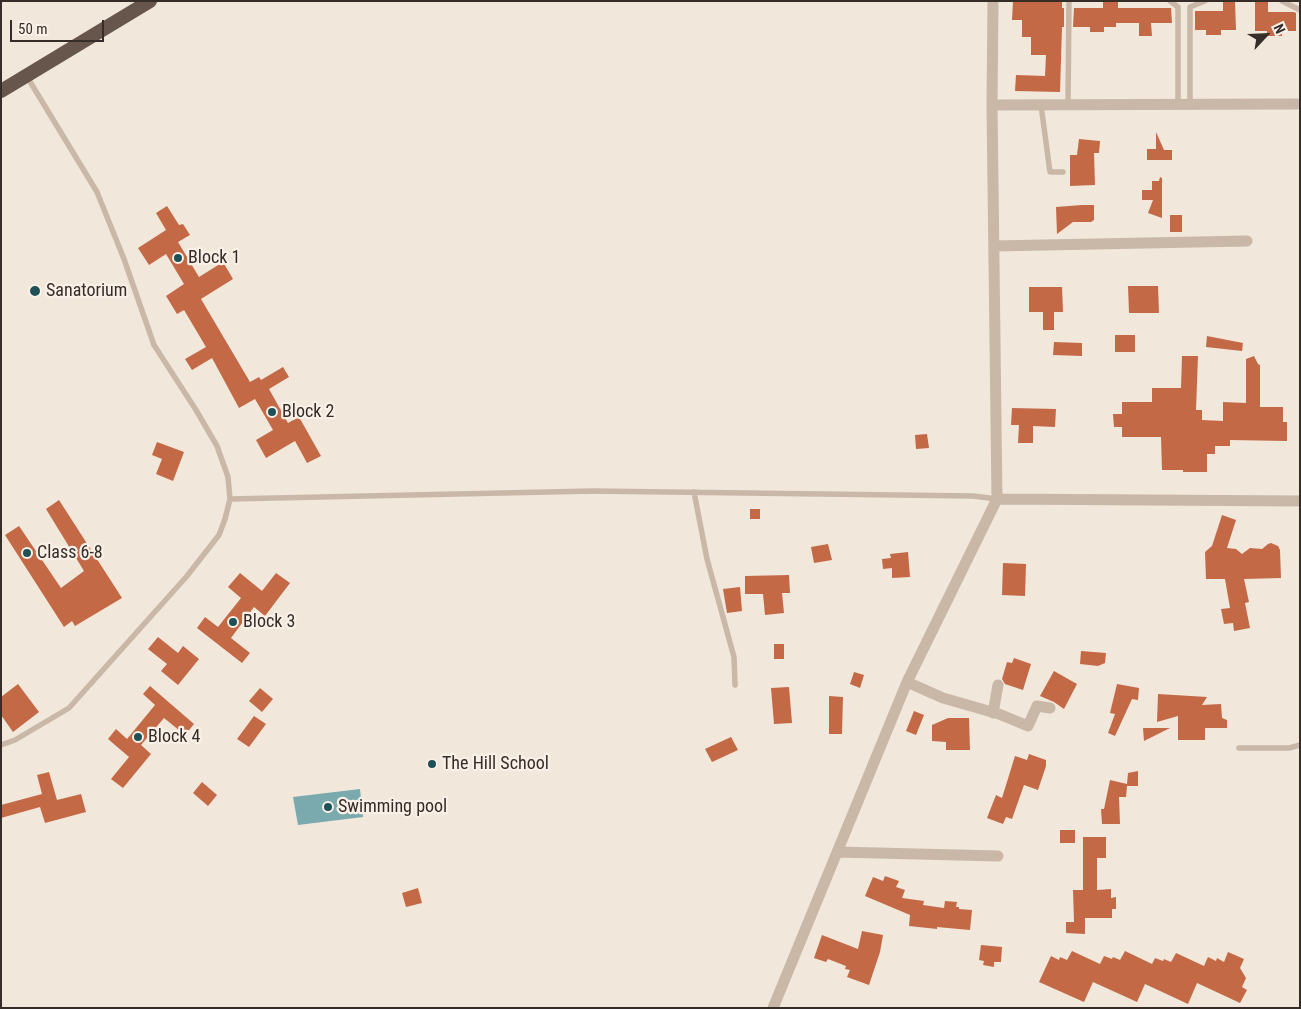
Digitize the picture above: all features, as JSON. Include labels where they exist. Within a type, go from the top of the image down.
[{"type":"highway","points":[[1,91],[150,1]]},
{"type":"street","points":[[773,1008],[907,682],[997,500],[992,105],[993,1]]},
{"type":"street","points":[[992,105],[1190,104],[1299,101]]},
{"type":"street","points":[[994,246],[1247,241]]},
{"type":"street","points":[[997,500],[1300,501]]},
{"type":"street","points":[[907,682],[943,698],[1028,726],[1037,706],[1050,708]]},
{"type":"street","points":[[993,713],[998,685]]},
{"type":"street","points":[[837,852],[998,856]]},
{"type":"lane","points":[[1068,104],[1070,1]]},
{"type":"lane","points":[[1170,1],[1178,7],[1178,104]]},
{"type":"lane","points":[[1190,104],[1190,7],[1205,1]]},
{"type":"lane","points":[[1282,1],[1300,10]]},
{"type":"lane","points":[[1,745],[15,740],[69,708],[187,576],[219,535],[230,498],[228,477],[217,446],[154,345],[124,259],[97,192],[26,75]]},
{"type":"lane","points":[[1041,105],[1050,172],[1063,172]]},
{"type":"lane","points":[[230,498],[593,491],[963,496],[997,500]]},
{"type":"lane","points":[[694,492],[708,559],[734,657],[735,685]]},
{"type":"lane","points":[[1239,748],[1289,748],[1300,745]]},
{"type":"water","name":"Swimming pool","points":[[360,789],[363,817],[298,825],[293,797]]},
{"type":"building","points":[[1013,1],[1062,1],[1064,27],[1062,27],[1060,92],[1015,91],[1016,75],[1045,76],[1046,55],[1031,55],[1031,37],[1022,37],[1022,20],[1012,20]]},
{"type":"building","points":[[1103,1],[1118,1],[1118,8],[1171,8],[1172,23],[1151,23],[1152,36],[1139,36],[1139,23],[1116,23],[1116,27],[1104,27],[1104,32],[1090,32],[1090,27],[1073,27],[1074,8],[1103,8]]},
{"type":"building","points":[[1223,1],[1235,1],[1236,30],[1221,30],[1221,35],[1206,35],[1206,30],[1195,30],[1195,11],[1223,11]]},
{"type":"building","points":[[1255,1],[1268,1],[1268,12],[1296,13],[1296,31],[1282,31],[1282,36],[1267,36],[1267,31],[1255,31]]},
{"type":"building","points":[[1156,132],[1164,150],[1172,150],[1172,160],[1147,160],[1147,149],[1156,149]]},
{"type":"building","points":[[1079,139],[1100,141],[1099,153],[1094,153],[1095,185],[1070,186],[1070,155],[1077,155]]},
{"type":"building","points":[[1160,177],[1162,178],[1162,218],[1148,213],[1153,200],[1142,200],[1142,190],[1152,190],[1152,181],[1159,181]]},
{"type":"building","points":[[1094,205],[1094,220],[1091,222],[1073,222],[1057,234],[1056,207]]},
{"type":"building","points":[[167,206],[179,225],[183,224],[190,235],[178,242],[199,277],[223,262],[233,279],[201,299],[250,382],[259,377],[261,380],[283,367],[289,377],[269,389],[288,423],[299,417],[321,456],[307,463],[295,441],[266,458],[256,440],[273,430],[255,399],[239,408],[212,358],[192,370],[185,359],[206,347],[184,310],[177,314],[166,296],[184,284],[166,254],[149,265],[138,248],[166,230],[156,213]]},
{"type":"building","points":[[1170,215],[1182,215],[1182,232],[1170,232]]},
{"type":"building","points":[[1128,286],[1158,286],[1159,313],[1129,313]]},
{"type":"building","points":[[1029,287],[1062,287],[1063,312],[1054,312],[1054,330],[1043,330],[1043,312],[1029,312]]},
{"type":"building","points":[[1115,335],[1135,335],[1135,352],[1115,352]]},
{"type":"building","points":[[1207,336],[1243,343],[1242,351],[1206,347]]},
{"type":"building","points":[[1054,342],[1082,343],[1082,356],[1053,355]]},
{"type":"building","points":[[1182,356],[1198,356],[1196,410],[1202,410],[1202,420],[1223,421],[1223,402],[1246,403],[1246,359],[1254,356],[1260,365],[1260,407],[1283,407],[1283,422],[1287,422],[1287,441],[1230,440],[1230,446],[1215,446],[1215,454],[1207,454],[1207,472],[1162,470],[1161,437],[1122,437],[1122,427],[1114,427],[1113,414],[1122,414],[1122,402],[1152,402],[1152,388],[1181,388]]},
{"type":"building","points":[[1012,408],[1056,409],[1055,427],[1033,426],[1033,443],[1018,443],[1019,425],[1011,425]]},
{"type":"building","points":[[927,434],[929,448],[916,449],[915,435]]},
{"type":"building","points":[[157,442],[184,452],[173,481],[156,474],[162,459],[152,455]]},
{"type":"building","name":"Class 6-8","points":[[59,500],[122,598],[75,626],[72,621],[64,627],[5,535],[19,526],[61,588],[84,571],[46,509]]},
{"type":"building","points":[[750,509],[760,509],[760,519],[750,519]]},
{"type":"building","points":[[1222,515],[1236,520],[1227,548],[1236,549],[1242,554],[1250,548],[1262,549],[1271,543],[1278,546],[1280,550],[1281,578],[1244,579],[1249,602],[1245,603],[1250,628],[1234,631],[1233,623],[1224,624],[1221,609],[1230,608],[1225,579],[1206,579],[1205,552],[1212,546]]},
{"type":"building","points":[[828,544],[832,560],[814,563],[811,547]]},
{"type":"building","points":[[908,552],[910,577],[892,578],[892,568],[883,569],[882,559],[891,558],[890,554]]},
{"type":"building","points":[[1003,563],[1026,564],[1025,596],[1002,595]]},
{"type":"building","name":"Block 3","points":[[240,573],[262,591],[276,573],[290,583],[265,616],[254,607],[231,638],[250,653],[242,663],[197,628],[205,617],[218,627],[241,598],[228,587]]},
{"type":"building","points":[[789,575],[790,593],[782,593],[784,613],[765,615],[763,594],[745,594],[745,576]]},
{"type":"building","points":[[740,587],[742,611],[727,613],[723,589]]},
{"type":"building","points":[[158,637],[178,653],[183,646],[199,659],[178,685],[161,671],[167,664],[148,649]]},
{"type":"building","points":[[774,644],[784,644],[784,659],[774,659]]},
{"type":"building","points":[[1081,651],[1106,653],[1105,663],[1098,666],[1080,664]]},
{"type":"building","points":[[1014,658],[1031,664],[1023,690],[1005,684],[1002,679],[1007,662],[1012,663]]},
{"type":"building","points":[[1054,671],[1077,684],[1064,709],[1040,696]]},
{"type":"building","points":[[854,672],[864,675],[860,688],[850,684]]},
{"type":"building","points":[[18,684],[39,712],[13,732],[1,715],[1,697]]},
{"type":"building","points":[[1117,684],[1139,688],[1138,700],[1132,699],[1115,736],[1108,733],[1115,714],[1110,713]]},
{"type":"building","name":"Block 4","points":[[150,686],[194,724],[185,735],[164,718],[141,745],[151,754],[123,788],[111,779],[129,757],[108,739],[116,729],[127,739],[155,705],[143,694]]},
{"type":"building","points":[[789,687],[792,723],[774,724],[771,688]]},
{"type":"building","points":[[260,688],[273,699],[262,712],[249,701]]},
{"type":"building","points":[[1158,694],[1207,697],[1202,705],[1221,704],[1222,718],[1227,720],[1227,728],[1205,728],[1205,740],[1178,740],[1178,716],[1157,722]]},
{"type":"building","points":[[829,696],[843,697],[842,734],[829,734]]},
{"type":"building","points":[[914,711],[924,715],[916,735],[906,731]]},
{"type":"building","points":[[254,716],[266,724],[249,747],[237,739]]},
{"type":"building","points":[[948,718],[969,718],[970,750],[946,750],[946,742],[932,741],[932,725]]},
{"type":"building","points":[[1143,728],[1170,728],[1144,741]]},
{"type":"building","points":[[731,737],[738,750],[712,762],[705,749]]},
{"type":"building","points":[[1029,754],[1046,760],[1046,766],[1038,790],[1024,785],[1012,819],[1006,817],[1003,824],[987,818],[996,795],[1002,798],[1015,756],[1027,760]]},
{"type":"building","points":[[1138,771],[1138,786],[1127,786],[1126,797],[1119,797],[1120,824],[1102,824],[1101,809],[1104,809],[1110,780],[1127,784],[1128,773]]},
{"type":"building","points":[[49,772],[57,800],[81,794],[86,812],[45,823],[40,807],[1,818],[1,805],[42,794],[37,775]]},
{"type":"building","points":[[202,782],[217,795],[208,806],[193,793]]},
{"type":"building","points":[[1060,830],[1075,830],[1075,843],[1060,843]]},
{"type":"building","points":[[1083,837],[1106,837],[1106,858],[1097,858],[1097,890],[1111,889],[1111,898],[1116,897],[1116,909],[1112,909],[1112,918],[1085,918],[1085,934],[1066,933],[1066,922],[1074,922],[1073,890],[1083,890]]},
{"type":"building","points":[[885,876],[899,881],[896,887],[905,890],[902,898],[924,901],[923,905],[944,908],[945,901],[957,902],[956,907],[959,907],[959,909],[972,910],[970,930],[909,926],[910,915],[865,896],[873,877],[883,881]]},
{"type":"building","points":[[418,888],[422,903],[406,907],[402,893]]},
{"type":"building","points":[[862,931],[883,935],[880,952],[869,985],[847,977],[850,970],[845,969],[846,966],[828,959],[826,962],[814,958],[822,935],[858,949]]},
{"type":"building","points":[[981,945],[1002,947],[1001,962],[994,962],[994,967],[983,965],[984,961],[979,960]]},
{"type":"building","points":[[1072,951],[1100,964],[1104,956],[1120,960],[1125,951],[1152,964],[1155,958],[1171,962],[1176,953],[1204,966],[1208,957],[1216,961],[1217,958],[1224,962],[1228,952],[1244,959],[1240,968],[1246,978],[1242,987],[1247,990],[1240,1003],[1197,983],[1188,1004],[1145,984],[1137,1002],[1093,982],[1084,1002],[1039,982],[1051,956],[1059,960],[1060,957],[1067,960]]},
{"type":"place","name":"Block 1","points":[[178,258]]},
{"type":"place","name":"Sanatorium","points":[[35,291]]},
{"type":"place","name":"Block 2","points":[[272,412]]},
{"type":"place","name":"Class 6-8","points":[[27,553]]},
{"type":"place","name":"Block 3","points":[[233,622]]},
{"type":"place","name":"Block 4","points":[[138,737]]},
{"type":"place","name":"The Hill School","points":[[432,764]]},
{"type":"place","name":"Swimming pool","points":[[328,807]]}]
